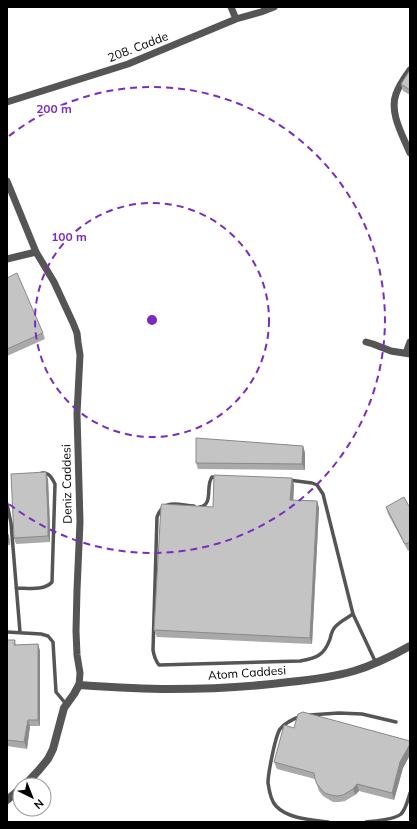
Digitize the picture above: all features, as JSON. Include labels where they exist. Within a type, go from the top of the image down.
[{"type":"street","points":[[230,7],[236,19]]},
{"type":"street","name":"208. Cadde","points":[[7,102],[128,64],[236,19],[274,7]]},
{"type":"street","points":[[410,70],[398,86],[394,100],[397,123],[410,153]]},
{"type":"street","name":"Deniz Caddesi","points":[[7,182],[36,252],[54,282],[74,323],[77,333],[80,355],[77,414],[80,522],[76,631],[77,656],[80,673],[79,685]]},
{"type":"street","points":[[7,259],[36,252]]},
{"type":"street","points":[[366,342],[391,351],[408,354],[410,342]]},
{"type":"street","name":"Atom Caddesi","points":[[79,685],[169,689],[215,689],[262,686],[339,675],[355,671],[376,663],[410,646]]},
{"type":"street","points":[[33,777],[48,759],[53,749],[66,705],[79,685]]},
{"type":"lane","points":[[16,588],[41,588],[48,586],[52,582],[55,484],[49,474],[45,472],[37,473]]},
{"type":"lane","points":[[220,478],[212,477],[209,481],[208,503],[202,507],[171,504],[160,510],[158,517],[153,650],[158,665],[300,661],[314,659],[323,653],[335,627],[353,614]]},
{"type":"lane","points":[[287,480],[312,483],[317,485],[323,494],[353,614],[376,663]]},
{"type":"lane","points":[[7,504],[11,523],[20,632]]},
{"type":"lane","points":[[7,632],[41,634],[48,636],[53,642],[56,692],[66,705]]},
{"type":"lane","points":[[328,822],[288,815],[275,806],[268,783],[272,754],[277,734],[281,728],[295,718],[304,715],[362,714],[396,722]]},
{"type":"lane","points":[[366,822],[393,818],[401,814],[410,793]]},
{"type":"building","points":[[410,70],[410,90],[401,84]]},
{"type":"building","points":[[17,273],[43,333],[7,349],[7,278]]},
{"type":"building","points":[[196,438],[303,446],[302,464],[196,463]]},
{"type":"building","points":[[46,472],[48,536],[14,538],[11,474]]},
{"type":"building","points":[[214,475],[292,478],[290,500],[317,501],[310,638],[154,630],[161,506],[162,504],[213,507]]},
{"type":"building","points":[[404,497],[410,508],[410,542],[405,544],[386,507]]},
{"type":"building","points":[[7,640],[15,640],[14,645],[38,644],[38,720],[28,720],[24,742],[7,740]]},
{"type":"building","points":[[303,712],[410,741],[410,744],[400,762],[392,793],[357,784],[353,789],[343,795],[331,795],[325,793],[317,784],[314,773],[274,762],[284,725],[294,728],[298,714]]}]
